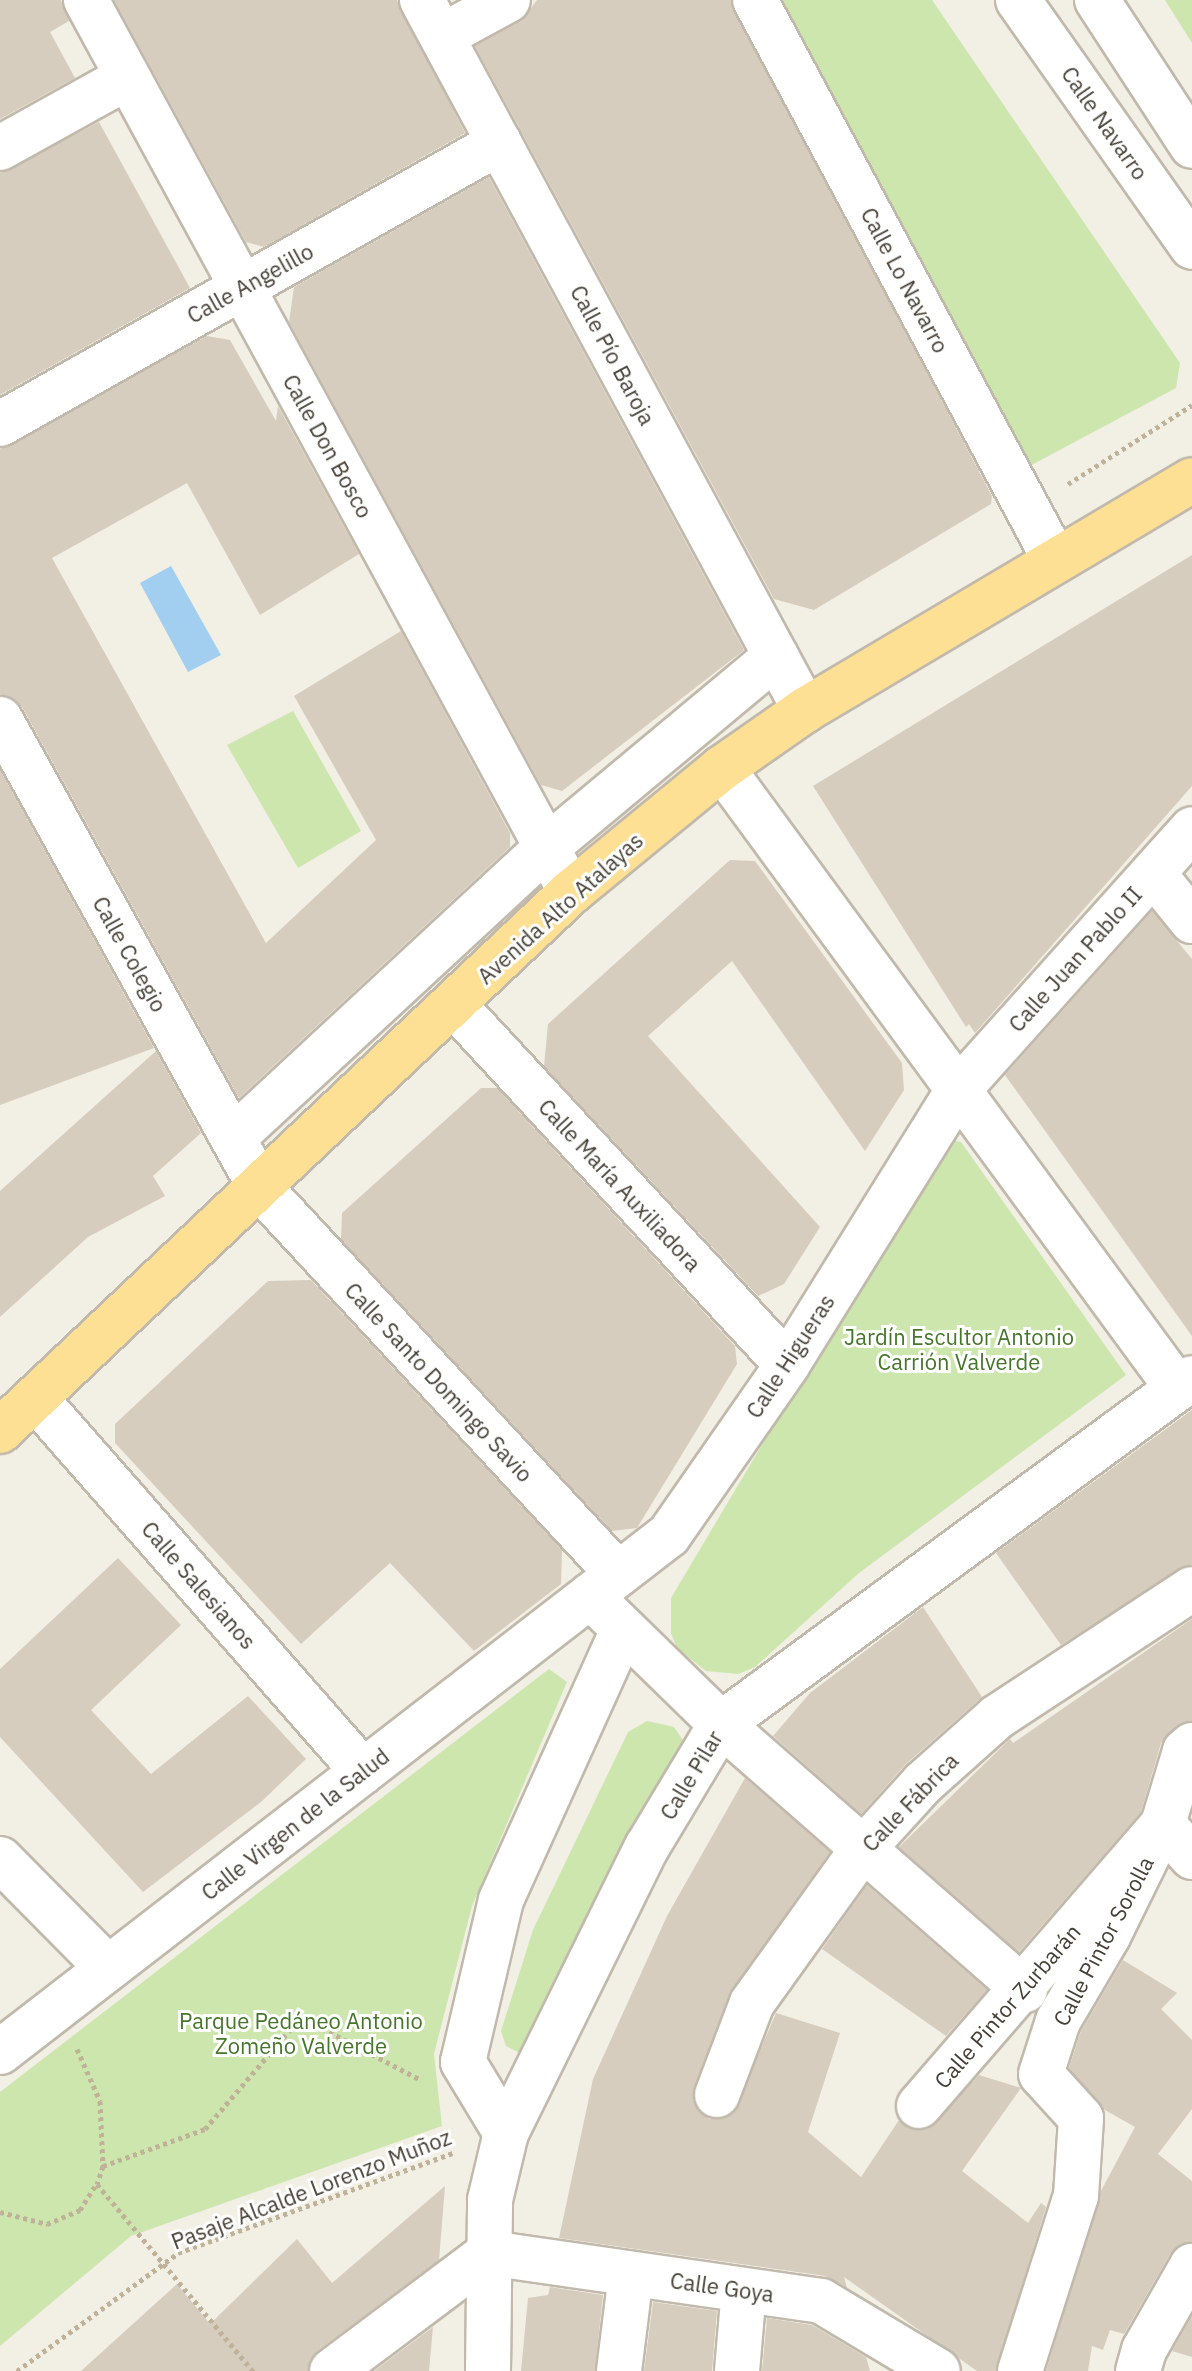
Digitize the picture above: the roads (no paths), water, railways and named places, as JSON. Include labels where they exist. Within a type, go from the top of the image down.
[{"type":"main road","name":"Avenida Alto Atalayas","points":[[0,1431],[261,1189],[571,892],[722,768],[805,710],[1192,480]]},
{"type":"street","name":"Calle Don Bosco","points":[[86,0],[571,892]]},
{"type":"street","points":[[432,18],[508,0]]},
{"type":"street","name":"Calle Lo Navarro","points":[[755,0],[1055,560]]},
{"type":"street","name":"Calle Navarro","points":[[1018,0],[1192,247]]},
{"type":"street","points":[[1097,0],[1192,146]]},
{"type":"street","name":"Calle Pío Baroja","points":[[432,18],[805,710]]},
{"type":"street","points":[[0,148],[128,77]]},
{"type":"street","name":"Calle Angelillo","points":[[0,424],[499,143]]},
{"type":"street","points":[[233,1138],[547,847],[776,656]]},
{"type":"street","name":"Calle Colegio","points":[[0,719],[261,1189]]},
{"type":"street","points":[[722,768],[959,1089],[1185,1384]]},
{"type":"street","name":"Calle Juan Pablo II","points":[[959,1089],[1192,829]]},
{"type":"street","points":[[1153,873],[1192,921]]},
{"type":"street","name":"Calle María Auxiliadora","points":[[454,1005],[787,1365]]},
{"type":"street","name":"Calle Higueras","points":[[604,1585],[669,1535],[787,1365],[959,1089]]},
{"type":"street","name":"Calle Santo Domingo Savio","points":[[261,1189],[604,1585],[622,1632],[862,1850],[1025,1990]]},
{"type":"street","name":"Calle Pilar","points":[[488,2371],[490,2200],[506,2133],[647,1847],[721,1724],[1185,1384]]},
{"type":"street","name":"Calle Salesianos","points":[[35,1398],[363,1772]]},
{"type":"street","name":"Calle Virgen de la Salud","points":[[0,2052],[604,1585]]},
{"type":"street","name":"Calle Fábrica","points":[[717,2095],[752,2003],[862,1850],[923,1783],[997,1717],[1192,1589]]},
{"type":"street","points":[[506,2133],[463,2062],[501,1900],[622,1632]]},
{"type":"street","name":"Calle Pintor Zurbarán","points":[[919,2106],[1025,1990],[1163,1824],[1185,1751],[1192,1745]]},
{"type":"street","points":[[1163,1824],[1192,1857]]},
{"type":"street","name":"Calle Pintor Sorolla","points":[[1020,2371],[1076,2196],[1081,2118],[1041,2074],[1058,2021],[1108,1936],[1163,1824]]},
{"type":"street","points":[[0,1859],[108,1968]]},
{"type":"street","points":[[332,2371],[489,2253]]},
{"type":"street","name":"Calle Goya","points":[[489,2253],[821,2301],[938,2371]]},
{"type":"street","points":[[1138,2371],[1144,2350],[1192,2266]]},
{"type":"street","points":[[619,2371],[631,2274]]},
{"type":"street","points":[[737,2371],[744,2290]]},
{"type":"water","points":[[171,566],[221,655],[188,672],[140,583]]},
{"type":"park label","name":"Jardín Escultor Antonio Carrión Valverde","points":[[959,1348]]},
{"type":"park label","name":"Parque Pedáneo Antonio Zomeño Valverde","points":[[301,2032]]}]
